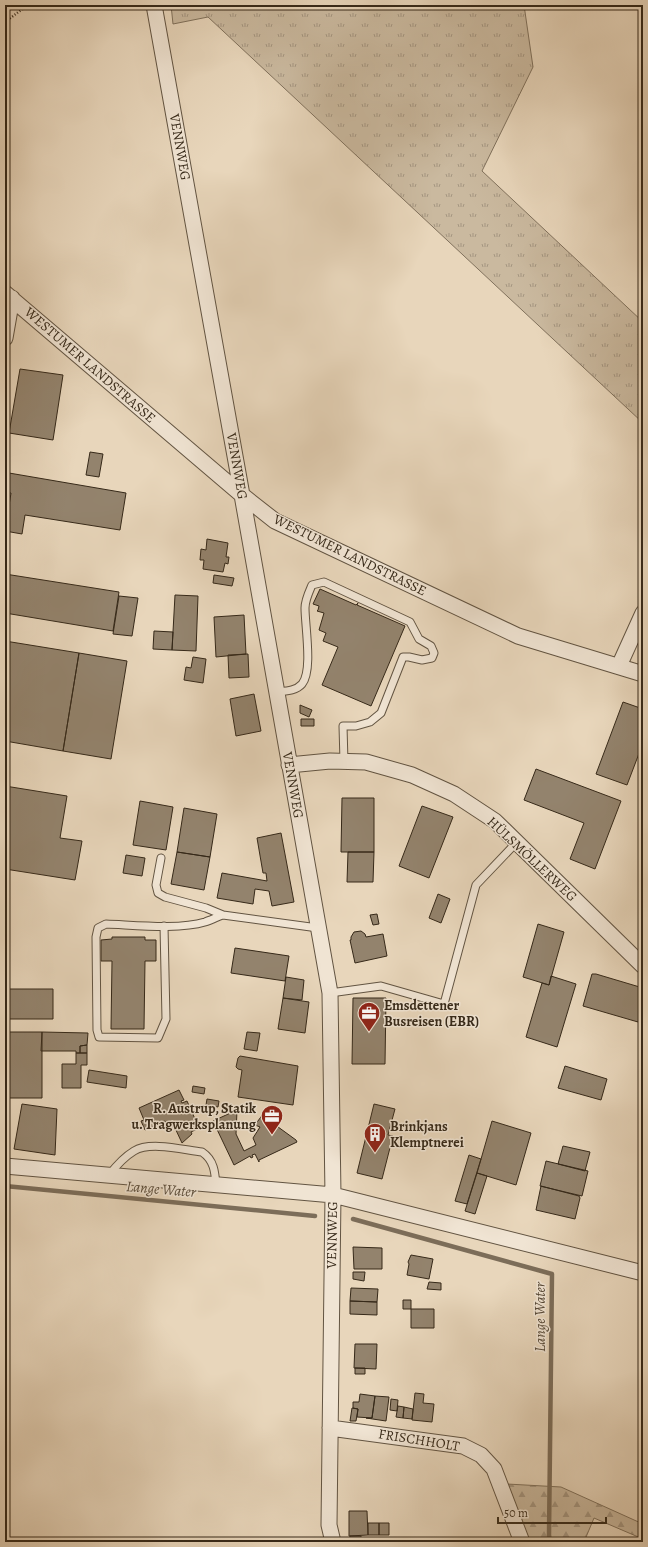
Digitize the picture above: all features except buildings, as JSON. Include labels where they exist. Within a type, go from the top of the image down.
[{"type":"street","name":"VENNWEG","points":[[154,5],[330,993],[333,1195],[330,1525],[333,1542]]},
{"type":"street","name":"WESTUMER LANDSTRASSE","points":[[8,295],[242,496],[275,521],[518,636],[643,674]]},
{"type":"street","points":[[5,338],[8,295]]},
{"type":"street","points":[[619,666],[643,613]]},
{"type":"street","name":"HÜLSMÖLLERWEG","points":[[289,765],[330,761],[366,762],[412,775],[454,794],[495,821],[643,966]]},
{"type":"street","points":[[5,1166],[333,1195],[643,1273]]},
{"type":"street","name":"FRISCHHOLT","points":[[330,1428],[463,1446],[481,1455],[494,1469],[522,1542]]},
{"type":"lane","points":[[276,692],[293,690],[302,684],[307,674],[305,607],[312,585],[324,582],[410,622],[419,639],[430,646],[434,653],[432,658],[422,660],[403,657],[381,714],[370,722],[356,726],[343,726],[344,762]]},
{"type":"lane","points":[[330,993],[381,986],[444,1004],[476,885],[517,842]]},
{"type":"lane","points":[[161,858],[156,885],[158,893],[165,897],[206,908],[223,915],[318,928]]},
{"type":"lane","points":[[164,926],[166,1019],[158,1038],[99,1037],[97,1030],[96,937],[98,928],[106,924],[164,926],[204,922],[223,915]]},
{"type":"lane","points":[[109,1175],[118,1164],[135,1150],[147,1147],[162,1147],[202,1152],[211,1160],[215,1171],[216,1185]]},
{"type":"path","points":[[5,22],[28,5]]},
{"type":"green space","points":[[171,5],[524,5],[533,67],[482,171],[643,322],[643,423],[208,17],[173,24]]},
{"type":"green space","points":[[507,1484],[561,1487],[643,1524],[643,1539],[594,1518],[584,1542],[528,1542]]},
{"type":"waterway","name":"Lange Water","points":[[5,1186],[315,1216]]},
{"type":"waterway","name":"Lange Water","points":[[353,1219],[552,1274],[550,1542]]},
{"type":"place","name":"Emsdettener Busreisen (EBR)","points":[[369,1032]]},
{"type":"place","name":"R. Austrup, Statik u. Tragwerksplanung","points":[[272,1136]]},
{"type":"place","name":"Brinkjans Klemptnerei","points":[[375,1154]]}]
